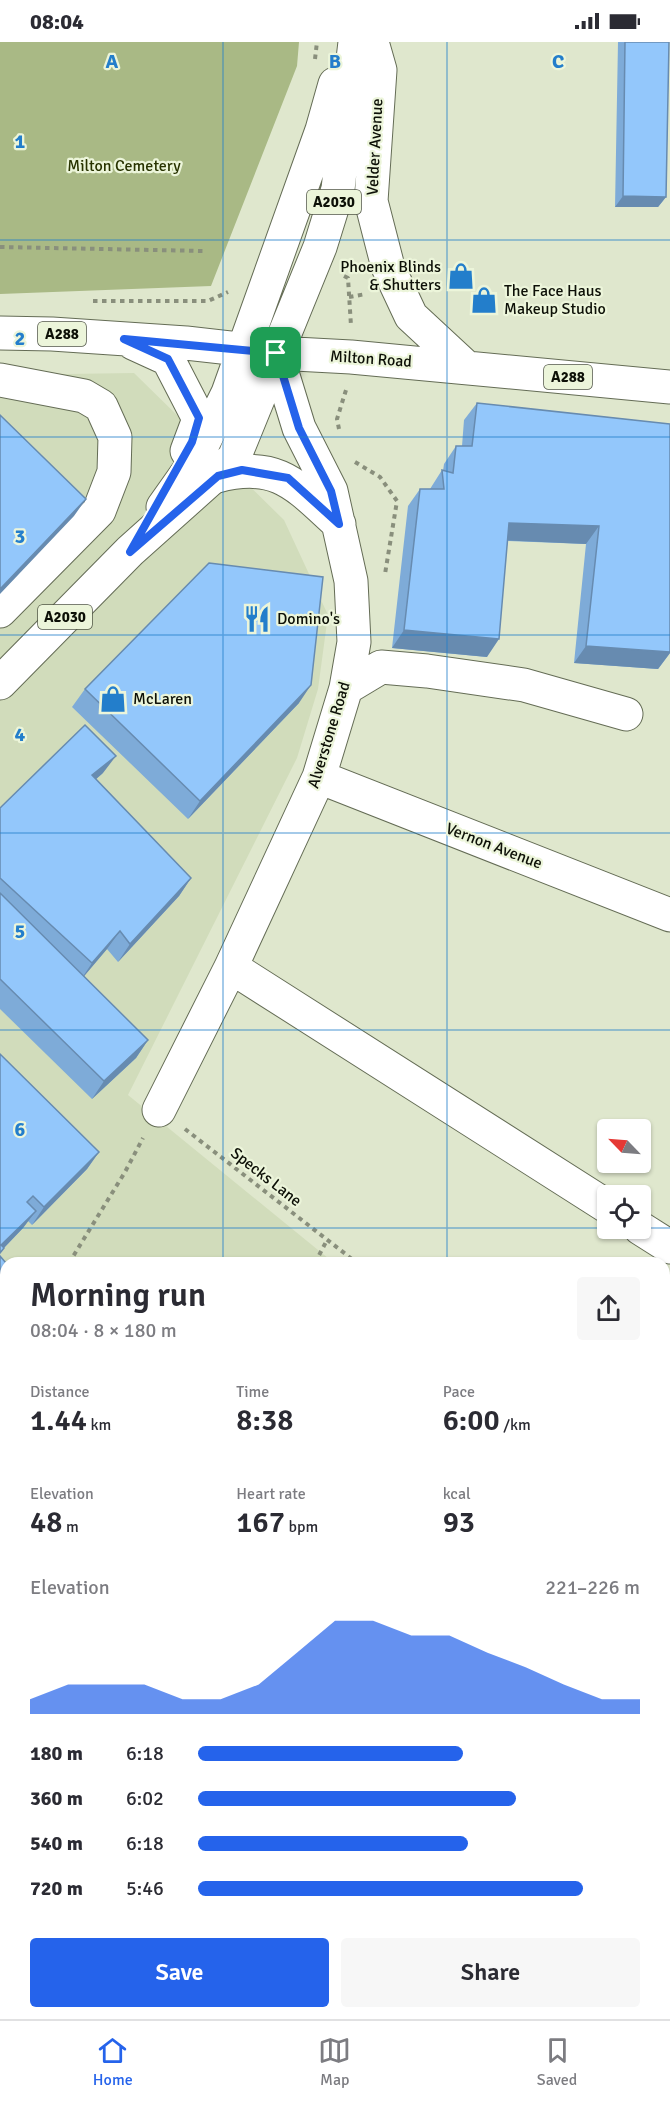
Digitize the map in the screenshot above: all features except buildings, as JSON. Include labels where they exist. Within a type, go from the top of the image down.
[{"type":"main road","name":"A2030","points":[[130,552],[192,466],[218,415],[322,130],[346,42]]},
{"type":"main road","name":"Velder Avenue","points":[[276,353],[320,247],[338,189],[355,42]]},
{"type":"main road","name":"Velder Avenue","points":[[372,42],[380,70],[371,201],[388,267],[411,316],[466,367]]},
{"type":"main road","name":"Milton Road","points":[[0,333],[242,348],[276,353],[466,367],[670,387]]},
{"type":"main road","name":"A2030","points":[[124,339],[168,359],[199,418],[192,442],[130,552]]},
{"type":"main road","name":"A2030","points":[[0,683],[130,552],[218,476],[234,458],[243,441],[276,353]]},
{"type":"main road","name":"Alverstone Road","points":[[159,1110],[231,967],[319,777],[346,688],[354,642],[351,581],[331,491],[299,428],[276,353]]},
{"type":"main road","points":[[0,380],[84,396],[101,406],[115,437],[114,472],[99,511],[0,612]]},
{"type":"main road","points":[[218,476],[253,470],[288,478],[339,524]]},
{"type":"main road","points":[[346,688],[381,667],[428,671],[524,685],[626,714]]},
{"type":"main road","name":"Vernon Avenue","points":[[319,777],[670,915]]},
{"type":"main road","points":[[231,967],[597,1200]]},
{"type":"main road","points":[[651,1235],[670,1247]]},
{"type":"path","points":[[0,247],[204,251]]},
{"type":"path","points":[[340,274],[348,278],[351,319]]},
{"type":"path","points":[[87,301],[208,301],[228,292],[232,283]]},
{"type":"path","points":[[340,436],[337,419],[346,393]]},
{"type":"path","points":[[350,459],[380,477],[397,501],[384,581]]},
{"type":"path","points":[[73,1257],[159,1110]]},
{"type":"path","name":"Specks Lane","points":[[159,1110],[349,1257]]},
{"type":"path","points":[[318,1257],[328,1240]]},
{"type":"shaded area","points":[[134,373],[284,520],[328,615],[318,689],[297,758],[128,1095],[327,1257],[0,1257],[0,375]]},
{"type":"green space","name":"Milton Cemetery","points":[[0,42],[299,42],[297,66],[211,286],[0,294]]},
{"type":"place","name":"Phoenix Blinds & Shutters","points":[[461,276]]},
{"type":"place","name":"The Face Haus Makeup Studio","points":[[484,300]]},
{"type":"place","name":"Domino's","points":[[257,619]]},
{"type":"place","name":"McLaren","points":[[113,699]]},
{"type":"route","points":[[124,339],[242,348],[276,353],[299,428],[331,491],[339,524],[288,478],[253,470],[242,470],[218,476],[130,552],[192,442],[199,418],[191,398],[168,359],[124,339]]}]
